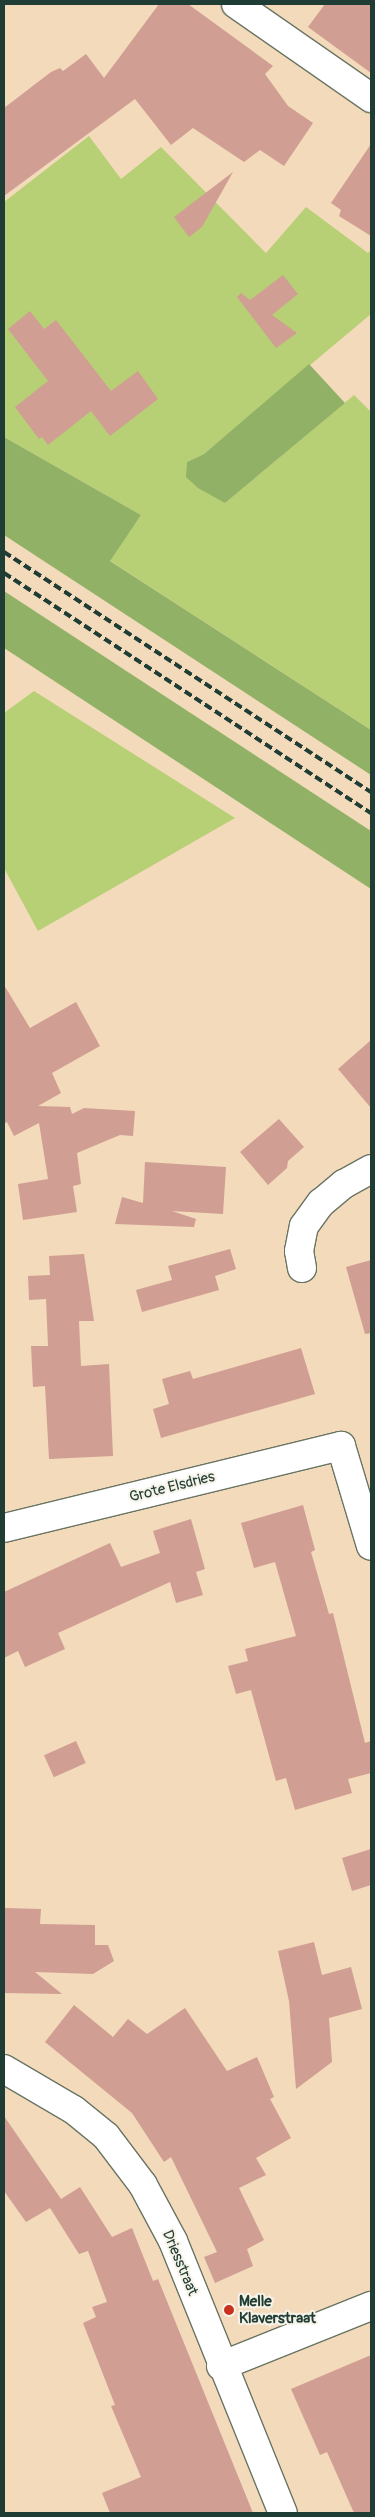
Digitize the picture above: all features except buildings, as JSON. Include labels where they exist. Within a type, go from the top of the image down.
[{"type":"street","points":[[236,4],[371,98]]},
{"type":"street","points":[[302,1268],[299,1251],[304,1226],[321,1203],[344,1184],[371,1169]]},
{"type":"street","name":"Grote Elsdries","points":[[4,1528],[341,1446],[371,1546]]},
{"type":"street","name":"Driesstraat","points":[[4,2069],[74,2110],[93,2125],[106,2136],[143,2185],[173,2241],[221,2366],[283,2513]]},
{"type":"street","points":[[221,2366],[371,2306]]},
{"type":"green space","points":[[89,136],[121,179],[161,147],[266,253],[306,207],[368,253],[371,250],[371,314],[204,454],[187,462],[225,503],[354,395],[371,412],[371,730],[109,560],[141,515],[4,437],[4,202]]},
{"type":"green space","points":[[309,364],[345,403],[225,503],[198,488],[186,477],[187,462],[204,454]]},
{"type":"green space","points":[[4,437],[141,515],[110,561],[371,730],[371,775],[4,535]]},
{"type":"green space","points":[[4,591],[371,831],[371,889],[4,648]]},
{"type":"green space","points":[[34,691],[235,818],[38,931],[4,868],[4,713]]},
{"type":"railway","points":[[4,552],[371,792]]},
{"type":"railway","points":[[4,573],[371,813]]},
{"type":"place","name":"Melle Klaverstraat","points":[[229,2310]]}]
